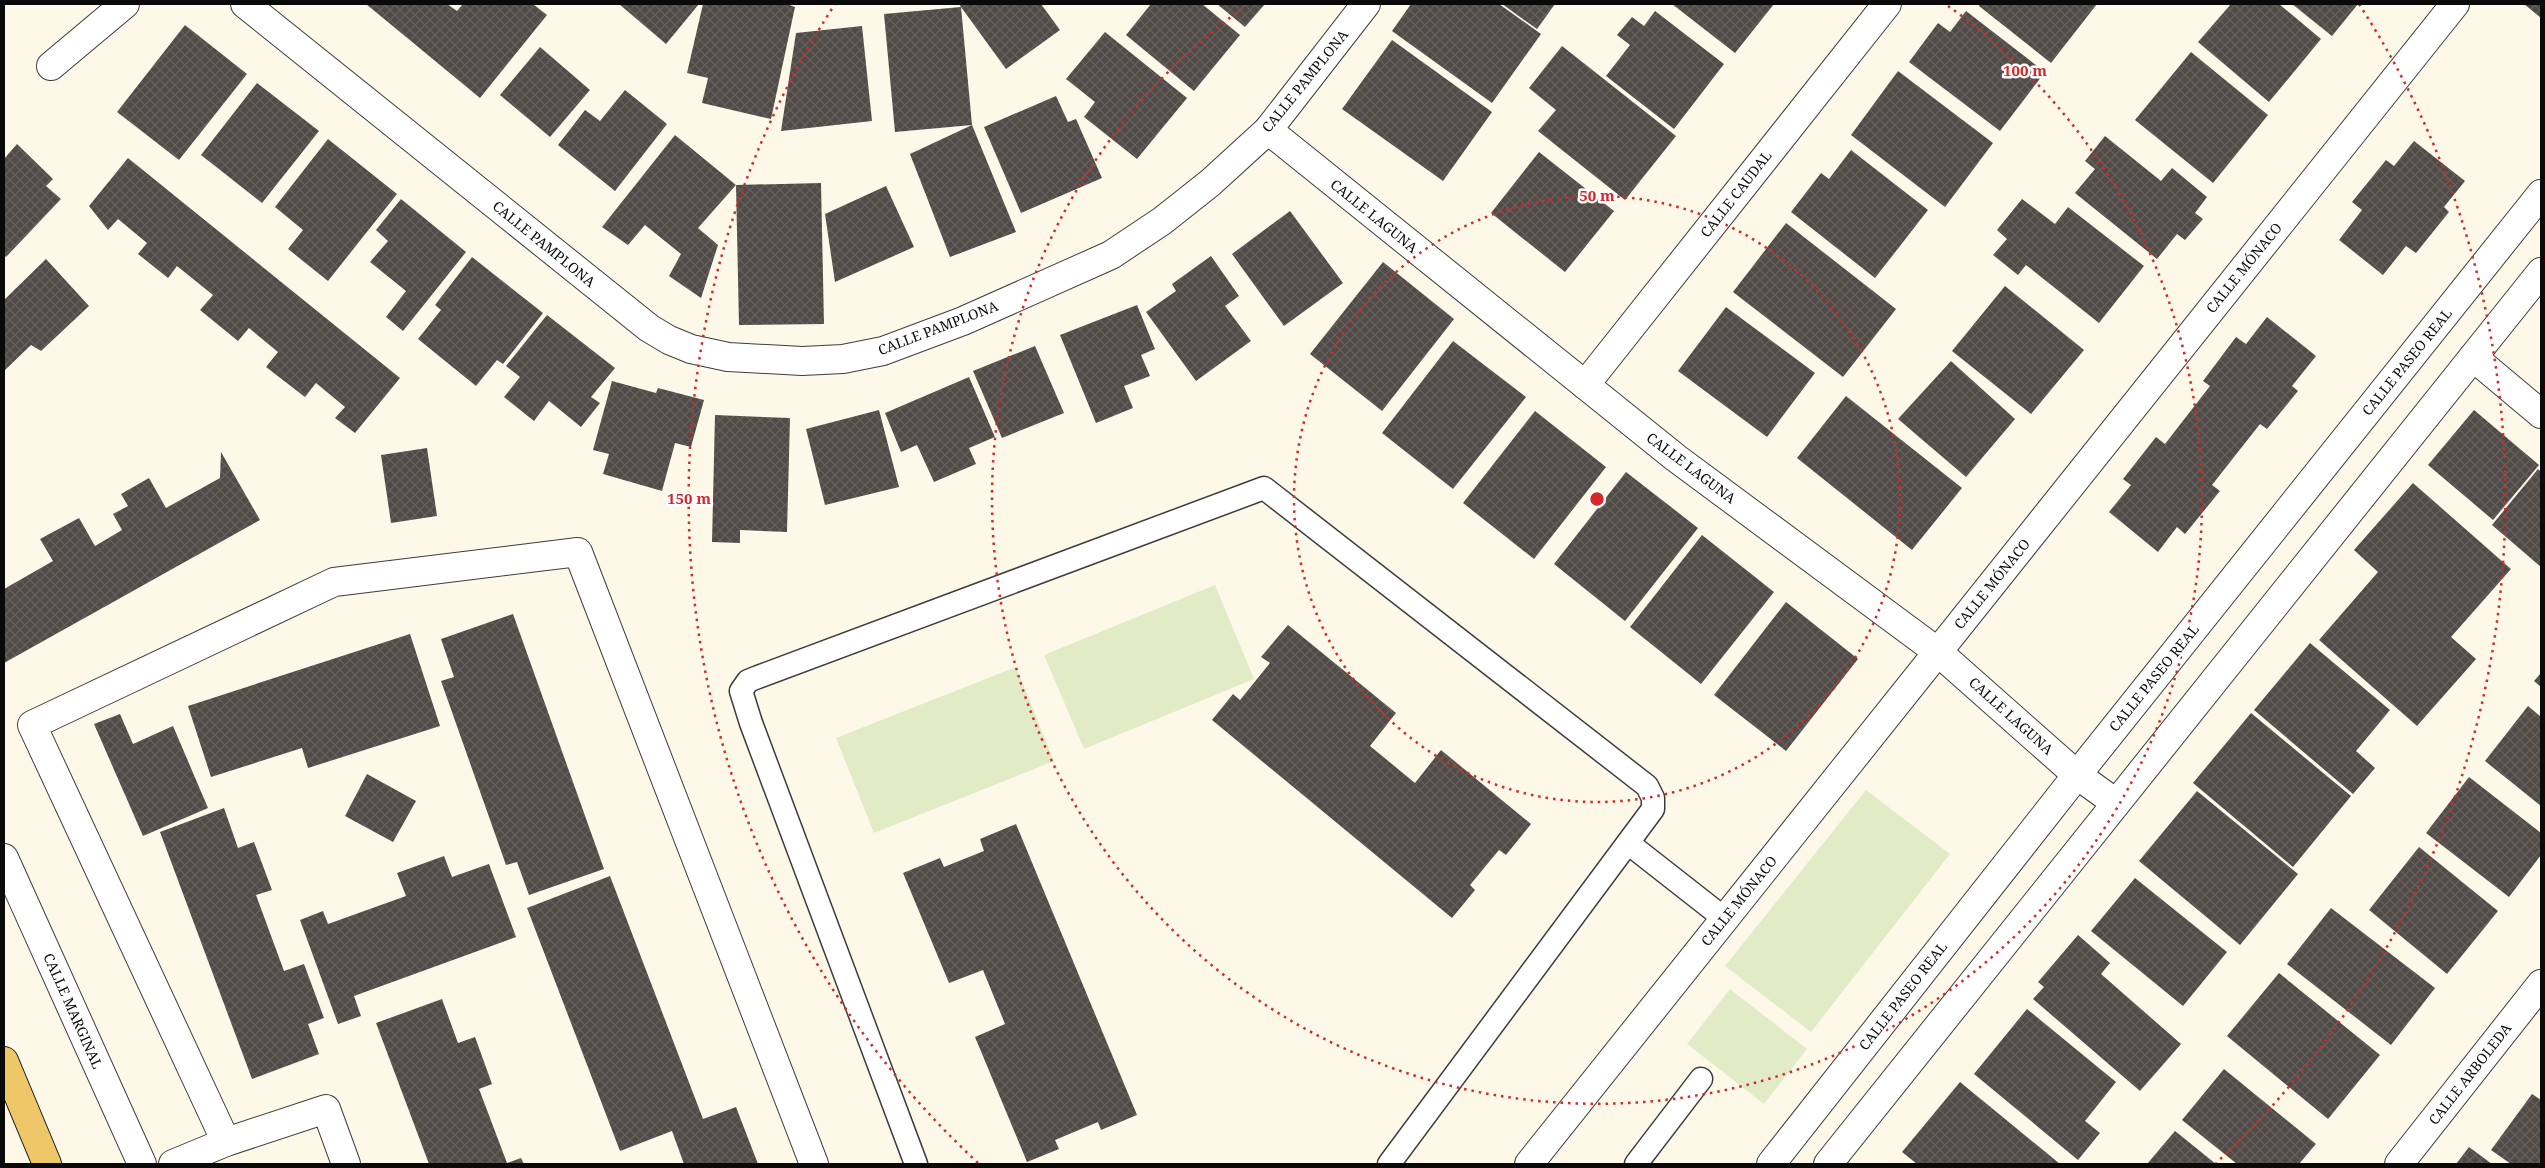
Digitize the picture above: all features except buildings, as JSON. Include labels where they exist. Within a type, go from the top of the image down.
[{"type":"main road","points":[[4,1061],[47,1164]]},
{"type":"street","points":[[51,66],[125,4]]},
{"type":"street","name":"CALLE PAMPLONA","points":[[245,4],[649,328],[669,340],[691,349],[728,356],[802,361],[843,359],[883,351],[963,322],[1111,256],[1176,210],[1210,183],[1268,130],[1366,4]]},
{"type":"street","name":"CALLE CAUDAL","points":[[1585,385],[1887,4]]},
{"type":"street","name":"CALLE MÓNACO","points":[[1529,1164],[2455,4]]},
{"type":"street","name":"CALLE LAGUNA","points":[[1268,130],[1676,458],[1938,652],[2077,774],[2116,804]]},
{"type":"street","name":"CALLE PASEO REAL","points":[[1771,1164],[2077,774],[2541,194]]},
{"type":"street","points":[[1828,1164],[2541,272]]},
{"type":"street","points":[[2473,357],[2541,414]]},
{"type":"street","points":[[226,1142],[32,725],[334,582],[578,552],[814,1164]]},
{"type":"street","name":"CALLE MARGINAL","points":[[4,858],[142,1164]]},
{"type":"street","name":"CALLE ARBOLEDA","points":[[2399,1164],[2541,984]]},
{"type":"street","points":[[173,1164],[226,1142],[326,1109],[346,1164]]},
{"type":"lane","points":[[916,1164],[742,700],[741,691],[748,681],[758,676],[1264,488],[1647,786],[1653,798],[1653,809],[1389,1164]]},
{"type":"lane","points":[[1628,843],[1725,919]]},
{"type":"lane","points":[[1636,1164],[1701,1079]]},
{"type":"green space","points":[[1215,585],[1254,679],[1084,749],[1044,655]]},
{"type":"green space","points":[[1016,667],[1054,761],[874,833],[836,738]]},
{"type":"green space","points":[[1866,790],[1950,854],[1811,1032],[1725,966]]},
{"type":"green space","points":[[1730,989],[1807,1049],[1764,1104],[1687,1044]]}]
